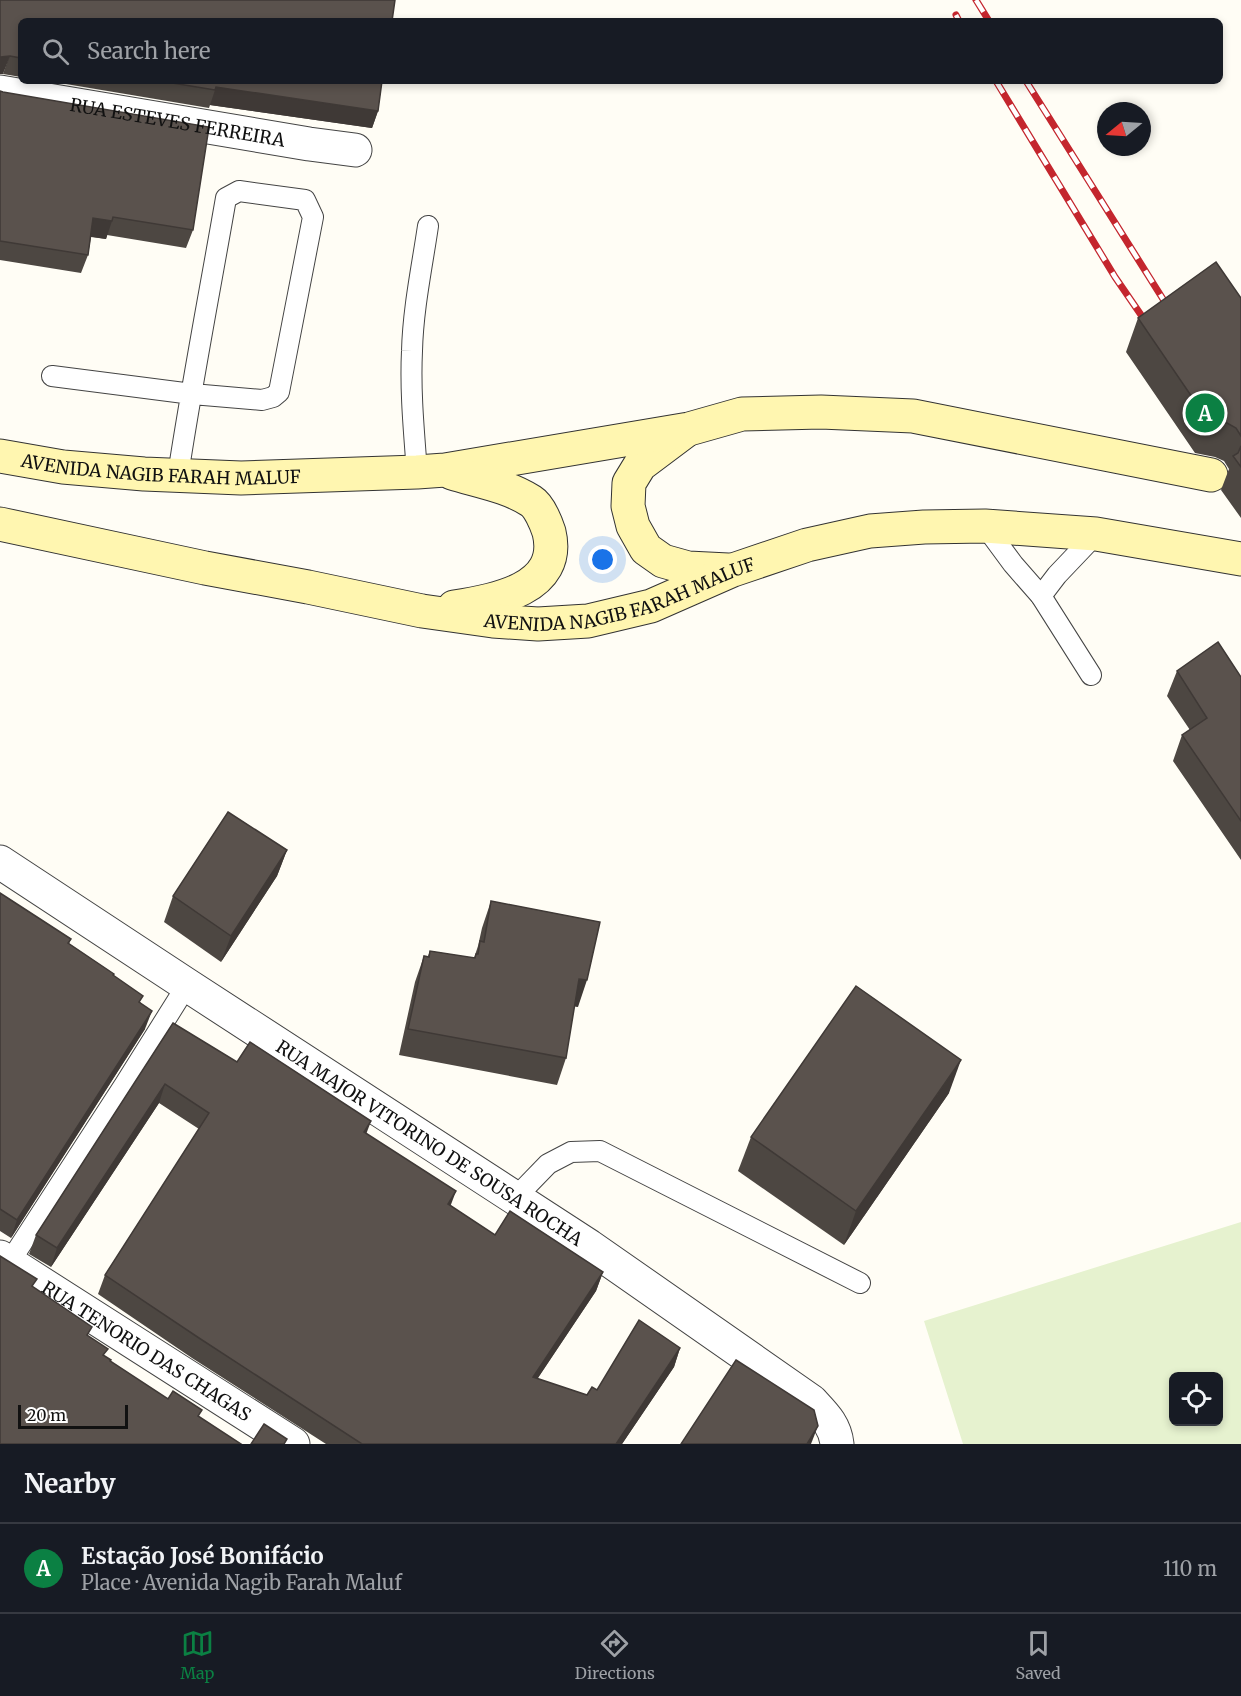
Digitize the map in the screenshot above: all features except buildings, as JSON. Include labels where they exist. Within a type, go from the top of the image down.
[{"type":"main road","name":"AVENIDA NAGIB FARAH MALUF","points":[[0,456],[63,466],[241,478],[431,471],[689,429],[742,414],[821,412],[913,416],[1210,475]]},
{"type":"main road","points":[[689,429],[640,465],[628,483],[628,506],[633,526],[646,549],[663,561],[687,568],[733,570]]},
{"type":"main road","points":[[422,611],[489,602],[526,587],[542,573],[548,562],[551,542],[547,525],[533,502],[510,490],[431,471]]},
{"type":"main road","name":"AVENIDA NAGIB FARAH MALUF","points":[[0,524],[422,611],[493,621],[538,624],[588,621],[651,606],[733,570],[807,545],[870,531],[985,526],[1096,534],[1241,559]]},
{"type":"street","name":"RUA ESTEVES FERREIRA","points":[[0,92],[355,150]]},
{"type":"street","name":"RUA MAJOR VITORINO DE SOUSA ROCHA","points":[[0,862],[589,1246],[811,1401],[830,1422],[837,1444]]},
{"type":"street","name":"RUA TENORIO DAS CHAGAS","points":[[4,1260],[293,1444]]},
{"type":"lane","points":[[52,376],[192,394],[262,400],[273,397],[279,392],[313,217],[305,200],[238,191],[226,198],[192,394],[178,475]]},
{"type":"lane","points":[[428,226],[411,350],[412,388],[431,471]]},
{"type":"lane","points":[[985,526],[1013,564],[1041,596],[1091,675]]},
{"type":"lane","points":[[1041,596],[1057,575],[1096,534]]},
{"type":"lane","points":[[4,1260],[125,1084],[187,985]]},
{"type":"lane","points":[[515,1198],[548,1164],[571,1152],[600,1151],[860,1283]]},
{"type":"green space","points":[[1241,1222],[1241,1444],[963,1444],[924,1321]]},
{"type":"railway","points":[[976,0],[987,18]]},
{"type":"railway","points":[[998,84],[1115,277],[1150,328]]},
{"type":"railway","points":[[1028,84],[1173,315]]},
{"type":"place","name":"Estação José Bonifácio","points":[[1205,413]]}]
